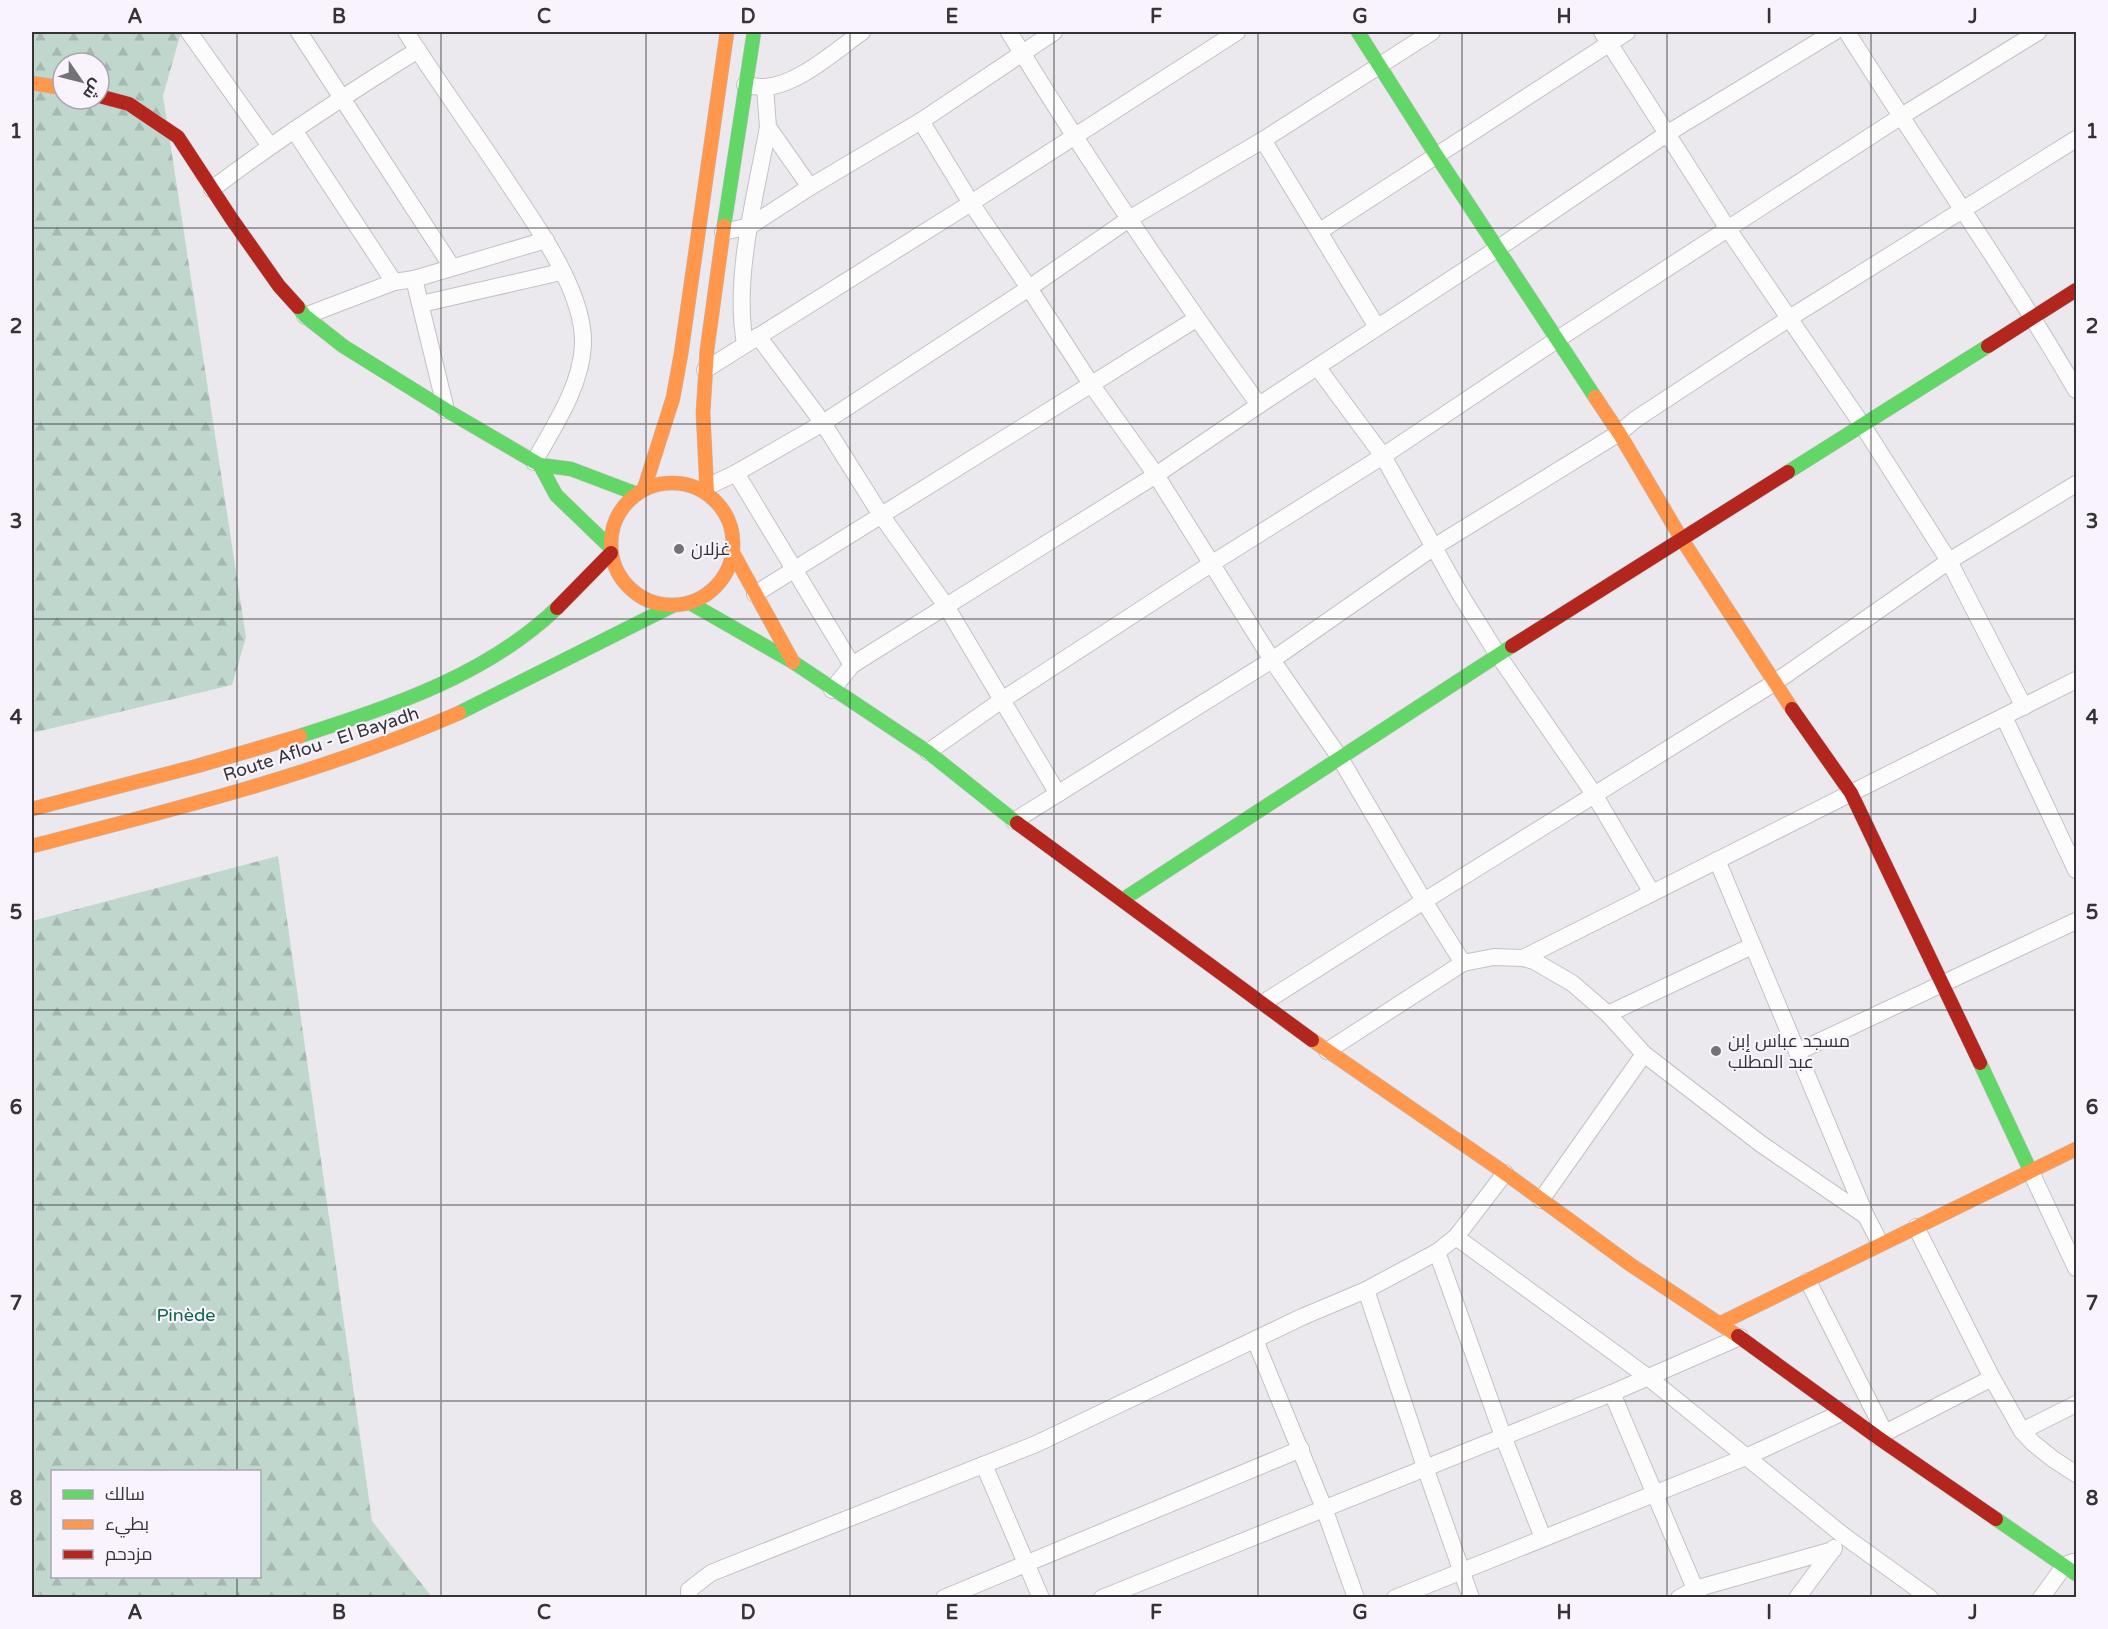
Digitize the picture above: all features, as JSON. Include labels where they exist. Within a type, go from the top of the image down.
[{"type":"main road","points":[[640,492],[673,398],[727,32]]},
{"type":"main road","points":[[707,490],[676,483],[659,484],[640,492],[626,504],[617,517],[612,531],[611,550],[616,570],[625,584],[638,596],[654,603],[672,606],[690,603],[705,596],[718,584],[728,570],[733,553],[733,536],[728,519],[707,490],[703,413],[705,370],[723,232],[754,32]]},
{"type":"main road","points":[[1358,32],[1497,249],[1619,433],[1681,538],[1774,683],[1851,793],[2030,1170]]},
{"type":"main road","points":[[32,83],[51,86]]},
{"type":"main road","points":[[111,99],[129,104],[178,137],[279,286],[305,315],[343,346],[537,463],[570,468],[640,492]]},
{"type":"main road","points":[[1122,900],[1225,830],[1413,712],[1498,655],[2076,290]]},
{"type":"main road","points":[[537,463],[556,495],[611,550]]},
{"type":"main road","name":"Route Aflou - El Bayadh","points":[[32,809],[186,771],[263,748],[326,728],[449,682],[490,659],[529,632],[611,550]]},
{"type":"main road","points":[[733,553],[793,662]]},
{"type":"main road","points":[[690,603],[793,662],[928,752],[1014,821],[1327,1051],[1505,1173],[1682,1300],[1721,1323],[1843,1412],[1881,1435],[2073,1566]]},
{"type":"main road","name":"Route Aflou - El Bayadh","points":[[32,846],[194,804],[357,755],[467,710],[672,606]]},
{"type":"main road","points":[[1721,1323],[1880,1243],[2076,1149]]},
{"type":"street","points":[[189,32],[270,146]]},
{"type":"street","points":[[299,32],[452,267]]},
{"type":"street","points":[[406,32],[546,240],[574,299],[582,325],[583,347],[578,372],[562,413],[537,463]]},
{"type":"street","points":[[746,85],[765,87],[785,82],[804,72],[862,32]]},
{"type":"street","points":[[1009,32],[1196,319],[1259,405]]},
{"type":"street","points":[[723,232],[750,226],[810,187],[921,121],[1054,32]]},
{"type":"street","points":[[705,370],[1238,32]]},
{"type":"street","points":[[707,490],[823,423],[1029,288],[1129,219],[1263,140],[1432,32]]},
{"type":"street","points":[[1320,231],[1436,155],[1606,37],[1627,32]]},
{"type":"street","points":[[832,690],[852,665],[1156,475],[1668,133],[1834,32]]},
{"type":"street","points":[[1847,32],[1900,117],[2034,318],[2076,390]]},
{"type":"street","points":[[928,752],[1002,700],[1211,564],[1383,456],[1558,339],[1900,117],[2038,32]]},
{"type":"street","points":[[1606,37],[1728,229],[1863,426],[1949,561],[2024,706]]},
{"type":"street","points":[[212,189],[341,98],[418,50]]},
{"type":"street","points":[[765,87],[768,127],[750,226],[741,323],[752,340],[823,423],[881,515],[946,606],[1058,794]]},
{"type":"street","points":[[921,121],[971,202],[1091,384],[1156,475],[1272,660],[1340,758],[1463,963]]},
{"type":"street","points":[[768,127],[810,187]]},
{"type":"street","points":[[294,130],[393,282]]},
{"type":"street","points":[[1014,821],[1272,660],[1434,547],[1619,433],[1636,419],[1788,319],[2076,139]]},
{"type":"street","points":[[1263,140],[1377,327]]},
{"type":"street","points":[[305,315],[393,282],[414,279],[546,240]]},
{"type":"street","points":[[421,304],[561,272]]},
{"type":"street","points":[[414,279],[446,410]]},
{"type":"street","points":[[755,594],[1196,319]]},
{"type":"street","points":[[1318,368],[1383,456],[1460,594],[1498,655],[1594,794],[1652,893]]},
{"type":"street","points":[[736,473],[852,665]]},
{"type":"street","points":[[1263,1003],[1774,683],[1949,561],[2076,484]]},
{"type":"street","points":[[1523,958],[2076,680]]},
{"type":"street","points":[[2004,717],[2076,870]]},
{"type":"street","points":[[1717,860],[1866,1216],[1880,1243]]},
{"type":"street","points":[[1797,1052],[2076,921]]},
{"type":"street","points":[[1608,1014],[1752,946]]},
{"type":"street","points":[[1327,1051],[1463,963],[1494,957],[1523,958],[1534,961],[1572,983],[1608,1014],[1644,1054],[1761,1144],[1866,1216]]},
{"type":"street","points":[[1541,1200],[1644,1054]]},
{"type":"street","points":[[2030,1170],[2076,1268]]},
{"type":"street","points":[[688,1598],[689,1590],[711,1573],[1035,1444],[1302,1317],[1366,1290],[1437,1252],[1456,1237],[1505,1173]]},
{"type":"street","points":[[1916,1227],[1992,1378],[2022,1431],[2033,1443],[2076,1474]]},
{"type":"street","points":[[1456,1237],[1649,1378],[1845,1536],[1930,1598]]},
{"type":"street","points":[[1437,1252],[1503,1436],[1543,1538]]},
{"type":"street","points":[[1808,1281],[1881,1435],[1992,1378]]},
{"type":"street","points":[[1366,1290],[1471,1598]]},
{"type":"street","points":[[1102,1598],[1649,1378],[1740,1337]]},
{"type":"street","points":[[1255,1340],[1301,1449],[1356,1598]]},
{"type":"street","points":[[1612,1393],[1697,1593]]},
{"type":"street","points":[[2022,1431],[2076,1404]]},
{"type":"street","points":[[1395,1598],[1746,1457],[1843,1412]]},
{"type":"street","points":[[944,1598],[1301,1449]]},
{"type":"street","points":[[984,1466],[1041,1598]]},
{"type":"street","points":[[1797,1598],[1845,1536]]},
{"type":"street","points":[[1679,1598],[1833,1550]]},
{"type":"street","points":[[2041,1598],[2073,1566]]},
{"type":"green space","points":[[32,32],[181,32],[163,96],[246,637],[232,685],[32,733]]},
{"type":"green space","name":"Pinède","points":[[278,856],[372,1521],[432,1597],[32,1597],[32,921]]},
{"type":"traffic: fast","points":[[724,226],[754,32]]},
{"type":"traffic: fast","points":[[1358,32],[1595,397]]},
{"type":"traffic: fast","points":[[298,307],[305,316],[343,346],[540,465],[571,469],[637,494]]},
{"type":"traffic: fast","points":[[1788,472],[1988,346]]},
{"type":"traffic: fast","points":[[540,465],[556,495],[610,547]]},
{"type":"traffic: fast","points":[[690,603],[793,662],[928,752],[1017,823]]},
{"type":"traffic: fast","points":[[459,713],[672,606]]},
{"type":"traffic: fast","points":[[300,736],[403,700],[469,670],[529,632],[557,608]]},
{"type":"traffic: fast","points":[[1122,900],[1512,646]]},
{"type":"traffic: fast","points":[[1980,1063],[2030,1170]]},
{"type":"traffic: fast","points":[[1996,1519],[2076,1574]]},
{"type":"traffic: slow","points":[[644,489],[673,398],[681,354],[727,32]]},
{"type":"traffic: slow","points":[[32,83],[51,86]]},
{"type":"traffic: slow","points":[[707,493],[703,413],[707,350],[724,226]]},
{"type":"traffic: slow","points":[[1595,397],[1681,538],[1792,709]]},
{"type":"traffic: slow","points":[[672,483],[695,488],[706,493],[715,501],[723,510],[728,521],[733,544],[728,567],[723,578],[715,587],[706,595],[695,600],[672,605],[649,600],[638,595],[629,587],[621,578],[616,567],[611,544],[616,521],[621,510],[629,501],[638,493],[649,488],[672,483]]},
{"type":"traffic: slow","points":[[733,553],[793,662]]},
{"type":"traffic: slow","points":[[32,846],[302,772],[459,713]]},
{"type":"traffic: slow","points":[[32,809],[197,766],[300,736]]},
{"type":"traffic: slow","points":[[1312,1040],[1505,1173],[1631,1265],[1738,1336]]},
{"type":"traffic: slow","points":[[1721,1323],[2076,1149]]},
{"type":"traffic: jam","points":[[111,99],[129,104],[178,137],[231,218],[279,286],[298,307]]},
{"type":"traffic: jam","points":[[1988,346],[2076,290]]},
{"type":"traffic: jam","points":[[1512,646],[1788,472]]},
{"type":"traffic: jam","points":[[557,608],[611,553]]},
{"type":"traffic: jam","points":[[1792,709],[1851,793],[1980,1063]]},
{"type":"traffic: jam","points":[[1017,823],[1312,1040]]},
{"type":"traffic: jam","points":[[1738,1336],[1877,1437],[1996,1519]]},
{"type":"place","name":"غزلان","points":[[679,549]]},
{"type":"place","name":"مسجد عباس إبن عبد المطلب","points":[[1716,1051]]}]
